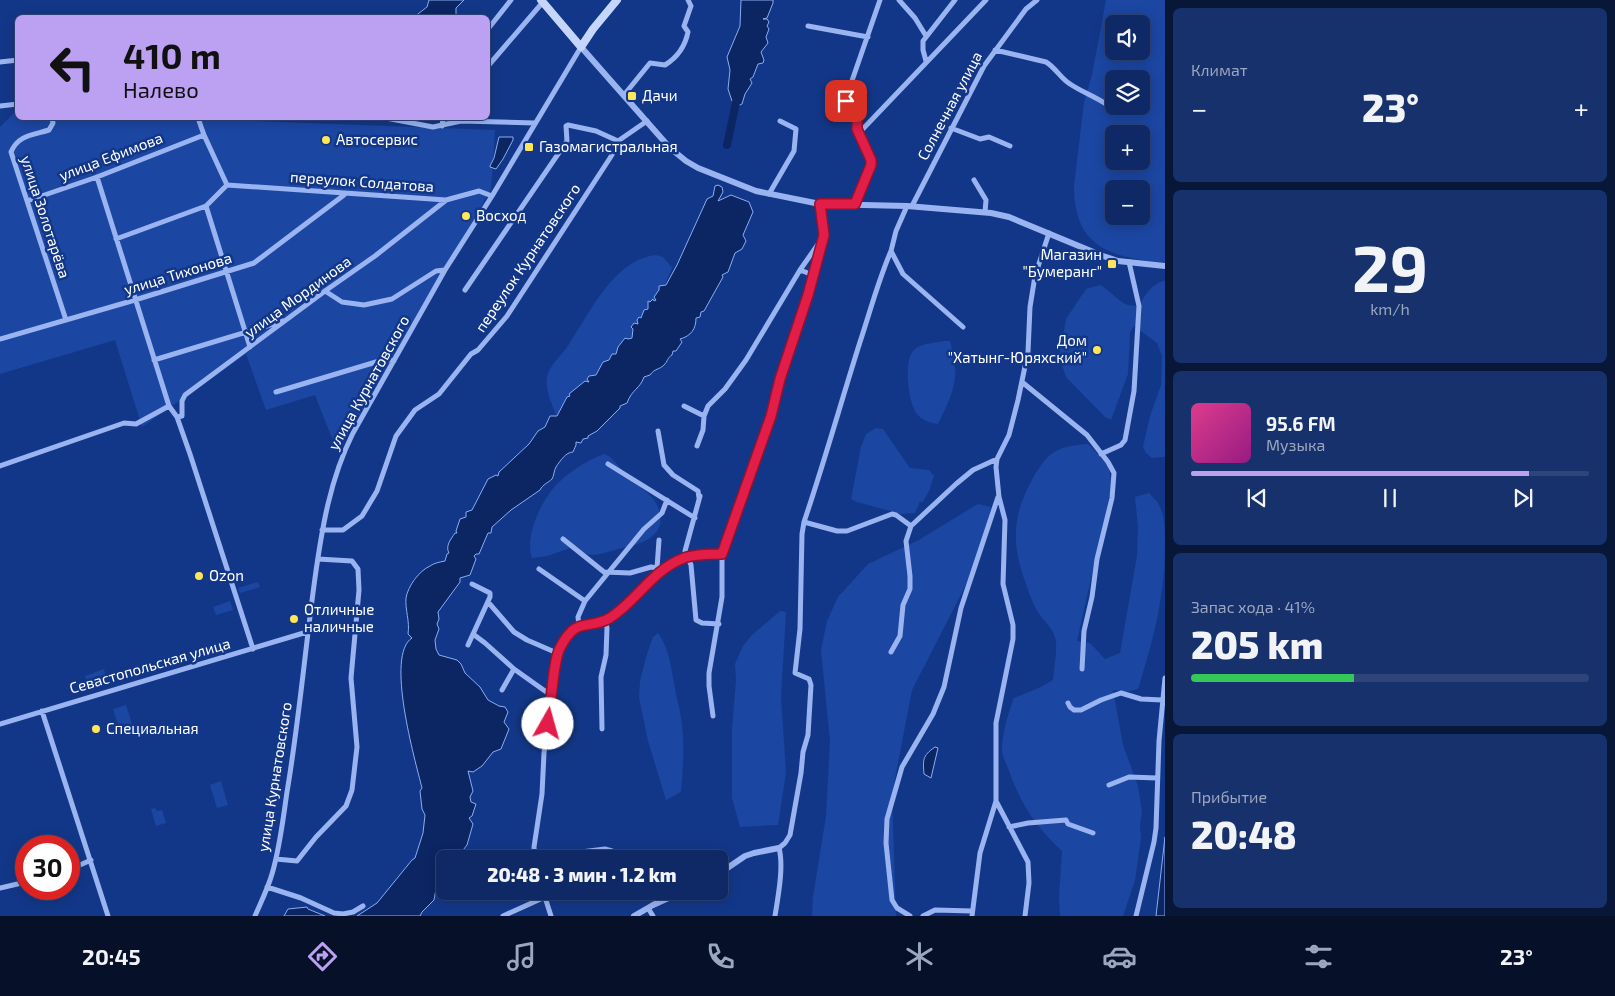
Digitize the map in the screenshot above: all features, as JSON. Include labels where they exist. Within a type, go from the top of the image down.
[{"type":"main road","points":[[542,1],[581,47],[617,0]]},
{"type":"street","points":[[490,26],[511,0]]},
{"type":"street","points":[[624,95],[650,62],[665,65],[675,59],[685,44],[688,32],[684,26],[691,6],[688,0]]},
{"type":"street","points":[[855,204],[871,165],[869,154],[857,129],[857,117],[847,104],[846,98],[880,0]]},
{"type":"street","points":[[899,0],[915,18],[926,36]]},
{"type":"street","points":[[926,61],[923,41],[955,0]]},
{"type":"street","points":[[859,133],[986,0]]},
{"type":"street","name":"Солнечная улица","points":[[779,848],[790,835],[803,752],[808,735],[812,685],[809,680],[795,673],[799,643],[801,548],[804,522],[896,231],[984,66],[1026,8],[1037,0]]},
{"type":"street","points":[[490,64],[542,1]]},
{"type":"street","points":[[808,26],[868,37]]},
{"type":"street","points":[[581,47],[670,148],[698,168],[769,194],[820,204],[909,206],[985,212],[1008,217],[1103,256],[1129,262],[1165,266]]},
{"type":"street","name":"улица Курнатовского","points":[[255,916],[268,887],[276,859],[294,753],[307,632],[322,530],[333,483],[346,446],[445,270],[492,196],[581,47]]},
{"type":"street","points":[[995,50],[1046,62],[1068,84],[1105,103]]},
{"type":"street","points":[[0,62],[15,60]]},
{"type":"street","points":[[0,106],[15,104]]},
{"type":"street","name":"улица Золотарёва","points":[[52,120],[53,123],[49,130],[19,139],[14,144],[11,152],[66,320]]},
{"type":"street","points":[[116,239],[206,206],[227,185],[199,120]]},
{"type":"street","points":[[406,120],[434,127],[462,121],[535,123]]},
{"type":"street","points":[[442,126],[443,120]]},
{"type":"street","name":"переулок Курнатовского","points":[[322,530],[343,530],[362,516],[377,490],[396,436],[415,410],[439,394],[471,354],[478,350],[507,316],[610,158],[618,141],[647,121]]},
{"type":"street","points":[[769,194],[794,151],[796,129],[780,121]]},
{"type":"street","points":[[465,290],[567,141],[566,126],[568,124],[596,131],[618,141]]},
{"type":"street","points":[[951,128],[980,139],[989,137],[1010,146]]},
{"type":"street","name":"улица Ефимова","points":[[26,202],[97,177],[204,135]]},
{"type":"street","points":[[97,177],[168,403],[177,417],[253,649]]},
{"type":"street","points":[[974,180],[986,200],[985,212]]},
{"type":"street","name":"переулок Солдатова","points":[[227,185],[446,200],[479,191],[492,196]]},
{"type":"street","name":"улица Тихонова","points":[[0,339],[254,263],[344,194]]},
{"type":"street","name":"улица Мординова","points":[[177,417],[182,416],[182,401],[185,395],[325,291],[376,256],[446,200]]},
{"type":"street","points":[[713,716],[709,672],[722,597],[722,554],[771,416],[780,379],[813,276],[824,235],[820,204]]},
{"type":"street","points":[[206,206],[250,347]]},
{"type":"street","points":[[923,916],[935,910],[972,914],[980,853],[996,801],[996,723],[1013,632],[1008,600],[1003,584],[1006,529],[996,475],[997,459],[1009,435],[1022,382],[1028,352],[1030,307],[1035,276],[1049,233]]},
{"type":"street","points":[[697,446],[703,430],[704,416],[708,406],[725,389],[746,360],[800,270],[824,235]]},
{"type":"street","points":[[891,251],[903,274],[962,326]]},
{"type":"street","points":[[1100,454],[1121,445],[1125,440],[1134,390],[1139,306],[1129,262]]},
{"type":"street","points":[[325,291],[342,302],[364,305],[392,299],[436,271],[445,270]]},
{"type":"street","points":[[800,270],[813,276]]},
{"type":"street","points":[[154,360],[288,319]]},
{"type":"street","points":[[276,392],[386,359],[394,361]]},
{"type":"street","points":[[1022,382],[1087,435],[1100,454],[1112,466],[1114,473],[1113,488],[1097,559],[1092,597],[1082,641],[1082,669]]},
{"type":"street","points":[[0,466],[111,427],[124,423],[136,424],[168,403]]},
{"type":"street","points":[[684,406],[704,416]]},
{"type":"street","points":[[658,431],[664,465],[673,475],[698,491],[699,497],[695,518],[685,551],[691,565],[696,620],[702,623],[718,624]]},
{"type":"street","points":[[891,652],[900,636],[903,606],[910,589],[906,541],[911,526],[973,470],[997,459]]},
{"type":"street","points":[[608,464],[695,518]]},
{"type":"street","points":[[910,916],[896,908],[892,900],[886,843],[887,819],[902,767],[933,714],[944,687],[962,608],[999,496]]},
{"type":"street","points":[[579,626],[578,617],[585,601],[644,529],[662,513],[666,500]]},
{"type":"street","points":[[804,522],[836,531],[847,531],[892,514],[911,526]]},
{"type":"street","points":[[563,538],[604,572],[630,573],[651,568],[660,569]]},
{"type":"street","points":[[659,540],[660,569]]},
{"type":"street","points":[[536,850],[542,794],[544,752],[557,653],[566,638],[579,626],[605,620],[628,604],[660,569],[688,557],[722,554]]},
{"type":"street","points":[[276,859],[297,861],[316,836],[346,806],[350,798],[356,766],[356,730],[351,678],[359,595],[358,569],[352,561],[318,559]]},
{"type":"street","points":[[539,570],[585,601]]},
{"type":"street","points":[[468,645],[488,602],[490,593],[472,584]]},
{"type":"street","points":[[488,602],[514,632],[557,653]]},
{"type":"street","points":[[602,729],[601,677],[606,661],[607,628],[605,620]]},
{"type":"street","name":"Севастопольская улица","points":[[0,724],[307,632]]},
{"type":"street","points":[[473,634],[514,669],[552,696]]},
{"type":"street","points":[[502,690],[514,669]]},
{"type":"street","points":[[1136,916],[1154,842],[1162,700],[1165,678]]},
{"type":"street","points":[[1068,703],[1074,710],[1081,710],[1121,693],[1141,699],[1162,700]]},
{"type":"street","points":[[42,711],[108,916]]},
{"type":"street","points":[[1109,785],[1130,777],[1157,778]]},
{"type":"street","points":[[996,801],[1026,855],[1029,868],[1025,916]]},
{"type":"street","points":[[1009,827],[1028,823],[1066,820],[1068,824],[1093,833]]},
{"type":"street","points":[[728,868],[745,856],[779,848],[781,854],[775,916]]},
{"type":"street","points":[[80,865],[91,860]]},
{"type":"street","points":[[0,888],[15,885]]},
{"type":"street","points":[[268,887],[301,898],[334,914],[353,912],[363,906]]},
{"type":"street","points":[[503,916],[533,900]]},
{"type":"street","points":[[546,900],[551,916]]},
{"type":"street","points":[[634,916],[665,900]]},
{"type":"street","points":[[648,908],[653,916]]},
{"type":"shaded area","points":[[429,0],[464,0],[456,8],[456,15],[417,15],[427,7]]},
{"type":"shaded area","points":[[741,0],[773,0],[773,3],[767,18],[763,19],[767,19],[769,22],[766,37],[768,43],[761,52],[764,60],[763,63],[758,64],[753,77],[750,79],[752,83],[740,105],[732,101],[728,89],[730,70],[727,57],[740,26]]},
{"type":"shaded area","points":[[1106,0],[1165,0],[1165,263],[1146,261],[1113,253],[1100,246],[1089,236],[1081,224],[1076,207],[1074,186],[1084,102],[1092,75]]},
{"type":"shaded area","points":[[15,112],[15,120],[226,120],[495,130],[491,189],[393,363],[337,451],[315,395],[266,410],[246,354],[142,427],[115,340],[0,374],[0,127]]},
{"type":"shaded area","points":[[499,137],[513,137],[513,140],[496,169],[490,166]]},
{"type":"shaded area","points":[[715,186],[722,187],[723,192],[718,201],[731,195],[749,202],[753,212],[743,235],[746,241],[742,249],[735,253],[728,272],[722,275],[723,277],[704,311],[701,312],[700,317],[696,318],[692,332],[680,339],[682,342],[676,351],[673,351],[664,365],[644,377],[627,403],[620,406],[588,438],[583,439],[581,443],[576,442],[573,452],[566,455],[556,467],[552,479],[492,527],[491,533],[488,533],[479,554],[474,556],[476,559],[470,575],[460,578],[460,582],[438,612],[439,619],[437,624],[439,629],[435,640],[439,655],[457,660],[465,673],[480,687],[488,700],[505,707],[508,712],[504,722],[509,729],[501,749],[493,752],[482,766],[473,772],[468,771],[473,791],[470,797],[471,802],[476,804],[472,816],[469,818],[473,824],[467,845],[463,850],[436,850],[436,889],[434,900],[420,916],[357,916],[377,903],[415,858],[423,833],[425,815],[422,809],[420,791],[422,788],[404,709],[401,686],[401,665],[404,648],[412,638],[408,634],[406,602],[409,589],[418,575],[426,568],[435,563],[445,561],[449,553],[448,545],[455,533],[457,533],[460,519],[466,517],[466,512],[472,510],[488,479],[496,475],[498,476],[499,472],[529,444],[538,431],[545,427],[550,416],[557,416],[567,397],[570,396],[569,394],[585,381],[589,382],[587,379],[589,376],[596,375],[603,362],[609,360],[612,354],[616,354],[618,347],[625,338],[632,338],[633,329],[631,327],[634,323],[638,324],[637,320],[639,317],[641,318],[644,310],[648,309],[648,301],[656,300],[654,297],[659,290],[659,286],[666,285],[707,199],[713,196]]},
{"type":"shaded area","points":[[656,255],[663,257],[672,268],[650,318],[556,415],[547,387],[548,373],[553,365],[568,346],[594,304],[615,277],[641,259]]},
{"type":"shaded area","points":[[1165,281],[1165,457],[1152,458],[1143,447],[1150,416],[1161,385],[1162,356],[1157,343],[1134,326],[1130,332],[1128,374],[1111,420],[1105,417],[1066,377],[1059,356],[1066,319],[1086,289],[1100,285],[1118,300],[1134,306],[1140,305],[1149,290]]},
{"type":"shaded area","points":[[950,341],[955,375],[950,397],[938,424],[924,420],[914,409],[909,392],[908,372],[911,355],[914,350],[924,345]]},
{"type":"shaded area","points":[[876,428],[883,429],[910,468],[929,470],[934,476],[929,491],[922,503],[920,501],[915,513],[901,514],[851,499],[861,447],[866,434]]},
{"type":"shaded area","points":[[1088,444],[1107,465],[1110,476],[1110,493],[1077,641],[1090,643],[1105,659],[1120,653],[1137,556],[1138,527],[1135,497],[1149,493],[1161,509],[1165,528],[1163,581],[1158,617],[1138,689],[1126,692],[1113,690],[1123,745],[1138,786],[1142,812],[1141,838],[1135,880],[1123,916],[1060,916],[1059,896],[1062,851],[1036,823],[1023,803],[1003,757],[1002,750],[1006,724],[1014,698],[1053,680],[1056,655],[1055,636],[1038,613],[1021,570],[1016,543],[1016,530],[1021,505],[1033,478],[1049,456],[1061,449]]},
{"type":"shaded area","points":[[604,454],[612,459],[627,477],[656,503],[660,513],[660,522],[654,535],[640,543],[596,555],[583,552],[576,546],[547,556],[532,558],[530,539],[532,529],[546,498],[568,474]]},
{"type":"shaded area","points":[[978,504],[991,507],[982,549],[972,573],[912,690],[892,794],[896,916],[812,916],[813,897],[826,816],[830,741],[821,650],[827,621],[838,597],[868,564],[917,541]]},
{"type":"shaded area","points":[[258,582],[260,587],[240,593],[238,588]]},
{"type":"shaded area","points":[[230,601],[233,610],[216,615],[213,607]]},
{"type":"shaded area","points":[[780,611],[786,612],[781,697],[786,772],[778,825],[740,827],[732,798],[732,729],[736,680],[735,664],[743,646],[752,635]]},
{"type":"shaded area","points":[[658,633],[670,659],[683,736],[681,792],[666,800],[648,741],[639,697],[640,681],[647,654],[653,637]]},
{"type":"shaded area","points":[[104,669],[107,682],[88,687],[85,676]]},
{"type":"shaded area","points":[[126,705],[134,730],[121,734],[113,709]]},
{"type":"shaded area","points":[[935,747],[938,748],[931,778],[924,774],[924,762],[928,753]]},
{"type":"shaded area","points":[[221,781],[228,805],[217,808],[210,785]]},
{"type":"shaded area","points":[[155,808],[157,811],[162,810],[166,823],[156,826],[151,809]]},
{"type":"shaded area","points":[[1165,837],[1165,916],[1156,916]]},
{"type":"shaded area","points":[[307,907],[325,916],[284,916],[288,909]]},
{"type":"waterway","points":[[727,145],[738,93]]},
{"type":"place","name":"Дачи","points":[[632,96]]},
{"type":"place","name":"Автосервис","points":[[326,140]]},
{"type":"place","name":"Газомагистральная","points":[[529,147]]},
{"type":"place","name":"Восход","points":[[466,216]]},
{"type":"place","name":"Магазин \"Бумеранг\"","points":[[1112,264]]},
{"type":"place","name":"Дом \"Хатынг-Юряхский\"","points":[[1097,350]]},
{"type":"place","name":"Ozon","points":[[199,576]]},
{"type":"place","name":"Отличные наличные","points":[[294,619]]},
{"type":"place","name":"Специальная","points":[[96,729]]},
{"type":"route","points":[[548,724],[557,653],[574,628],[584,624],[601,622],[609,618],[636,597],[657,573],[682,558],[722,554],[771,416],[780,379],[808,295],[824,235],[820,204],[855,204],[871,165],[869,154],[857,129],[857,117],[846,101]]}]
